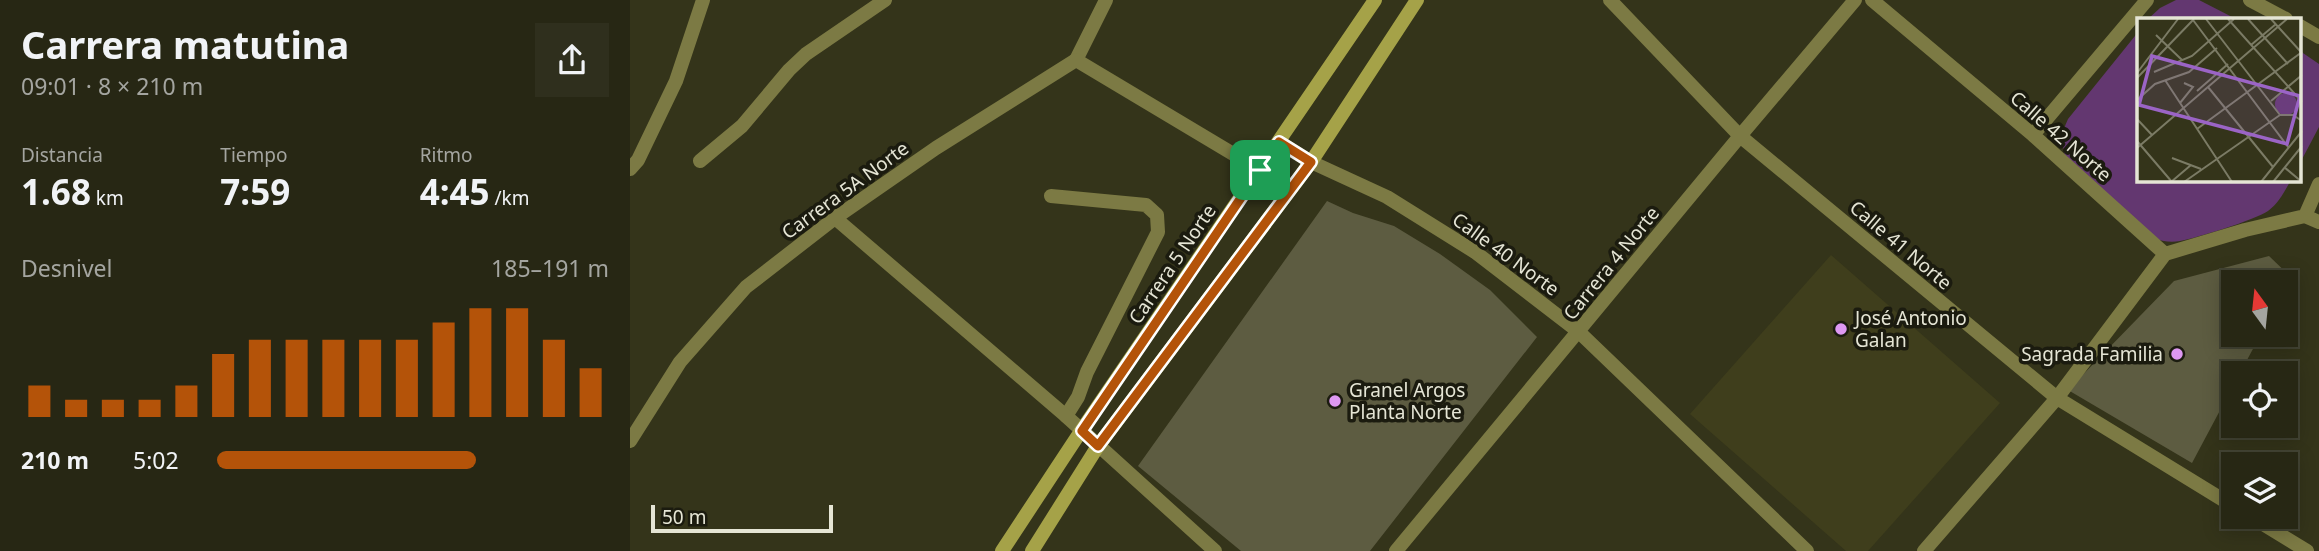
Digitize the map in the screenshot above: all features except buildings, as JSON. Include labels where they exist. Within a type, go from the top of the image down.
[{"type":"street","points":[[630,169],[639,160],[676,81],[703,0]]},
{"type":"street","points":[[700,161],[742,126],[806,54],[885,0]]},
{"type":"street","points":[[1106,0],[1076,60],[1260,170]]},
{"type":"street","name":"Carrera 5 Norte","points":[[1002,551],[1375,0]]},
{"type":"street","points":[[1032,551],[1098,446],[1311,162],[1417,0]]},
{"type":"street","name":"Calle 41 Norte","points":[[1609,0],[1740,136],[2057,398],[2221,499]]},
{"type":"street","name":"Carrera 4 Norte","points":[[1396,551],[1855,0]]},
{"type":"street","name":"Calle 42 Norte","points":[[1872,0],[2033,135],[2165,254]]},
{"type":"street","points":[[2033,135],[2147,0]]},
{"type":"street","points":[[2250,0],[2284,18]]},
{"type":"street","points":[[2302,27],[2319,37]]},
{"type":"street","name":"Carrera 5A Norte","points":[[630,441],[680,362],[746,287],[835,218],[936,148],[1076,60]]},
{"type":"street","name":"Calle 40 Norte","points":[[1279,142],[1311,162],[1387,197],[1475,252],[1579,332],[1807,551]]},
{"type":"street","points":[[1924,551],[2057,398],[2165,254],[2245,230],[2312,219],[2319,184]]},
{"type":"street","points":[[1051,196],[1146,205],[1157,215],[1157,232],[1087,372],[1078,397],[1066,416]]},
{"type":"street","points":[[835,218],[1066,416],[1215,551]]},
{"type":"street","points":[[2271,529],[2307,551]]},
{"type":"shaded area","points":[[2176,0],[2199,0],[2234,18],[2149,18],[2160,8]]},
{"type":"shaded area","points":[[2137,33],[2137,182],[2290,182],[2278,201],[2261,215],[2188,239],[2173,242],[2160,240],[2153,238],[2067,161],[2063,140],[2068,119]]},
{"type":"shaded area","points":[[2302,52],[2319,64],[2319,127],[2302,159]]},
{"type":"shaded area","name":"José Antonio Galan","points":[[1831,255],[2000,403],[1868,551],[1846,551],[1690,414]]},
{"type":"place","name":"José Antonio Galan","points":[[1841,329]]},
{"type":"place","name":"Sagrada Familia","points":[[2177,354]]},
{"type":"place","name":"Granel Argos Planta Norte","points":[[1335,401]]},
{"type":"route","points":[[1279,142],[1311,162],[1098,446],[1082,431],[1260,170],[1279,142]]}]
